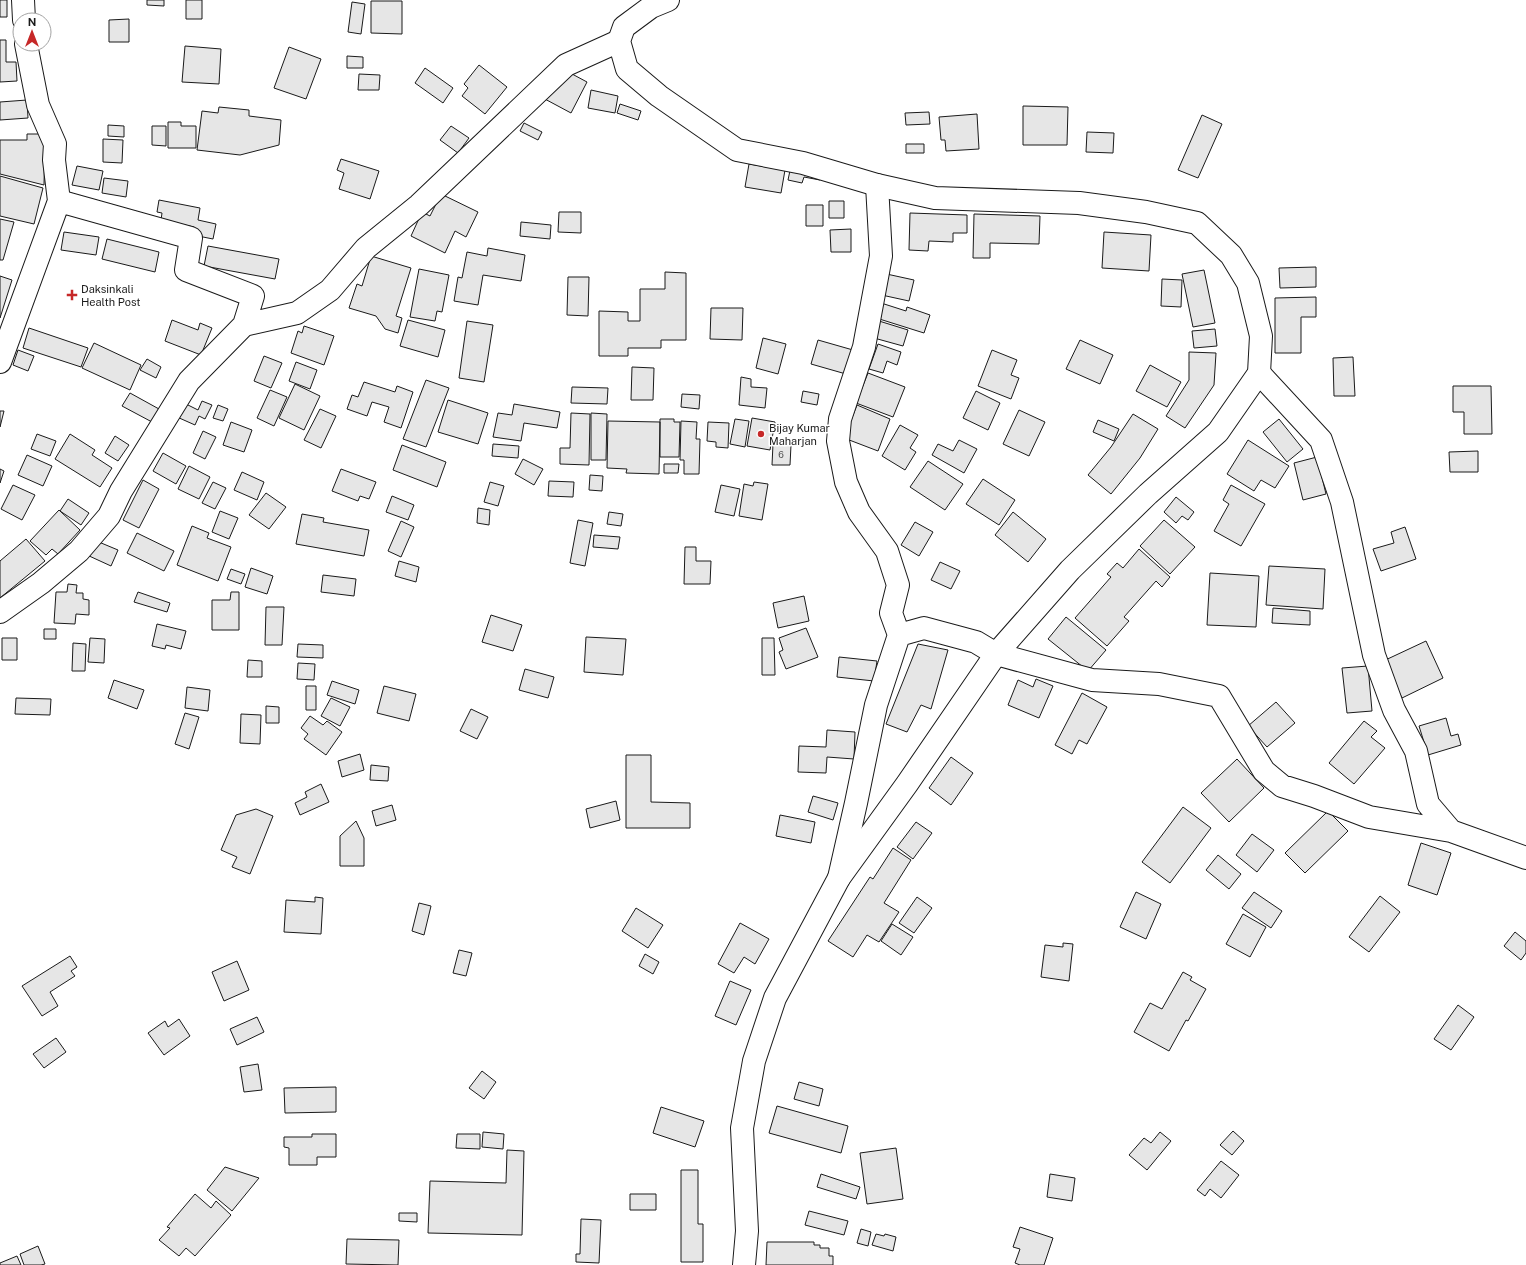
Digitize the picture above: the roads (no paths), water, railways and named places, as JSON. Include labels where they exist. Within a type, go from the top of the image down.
[{"type":"street","points":[[23,0],[24,12]]},
{"type":"street","points":[[668,0],[651,7],[624,27],[619,41],[627,69],[659,96],[737,150],[803,163],[877,185],[935,198],[1079,203],[1146,212],[1197,223],[1231,255],[1248,283],[1261,336],[1259,373],[1218,432],[1148,494],[1070,570],[996,654],[907,784],[839,878],[775,998],[754,1061],[742,1128],[748,1231],[744,1265]]},
{"type":"street","points":[[244,325],[297,313],[330,290],[366,248],[419,205],[566,65],[619,41]]},
{"type":"street","points":[[0,362],[59,202],[54,160],[55,144],[38,105],[28,52]]},
{"type":"street","points":[[839,878],[876,705],[899,636],[891,613],[898,585],[887,552],[859,512],[846,482],[838,441],[840,419],[864,347],[881,256],[877,185]]},
{"type":"street","points":[[0,612],[41,583],[79,551],[109,516],[121,491],[189,381],[244,325],[253,296],[186,270],[191,238],[59,202]]},
{"type":"street","points":[[1259,373],[1322,440],[1342,502],[1374,655],[1394,710],[1416,751],[1428,804],[1451,831]]},
{"type":"street","points":[[899,636],[924,628],[976,642],[996,654],[1092,680],[1159,684],[1219,696],[1264,771],[1282,786],[1314,796],[1369,817],[1451,831],[1526,858]]},
{"type":"place","name":"Daksinkali Health Post","points":[[72,295]]},
{"type":"place","name":"Bijay Kumar Maharjan","points":[[761,434]]}]
